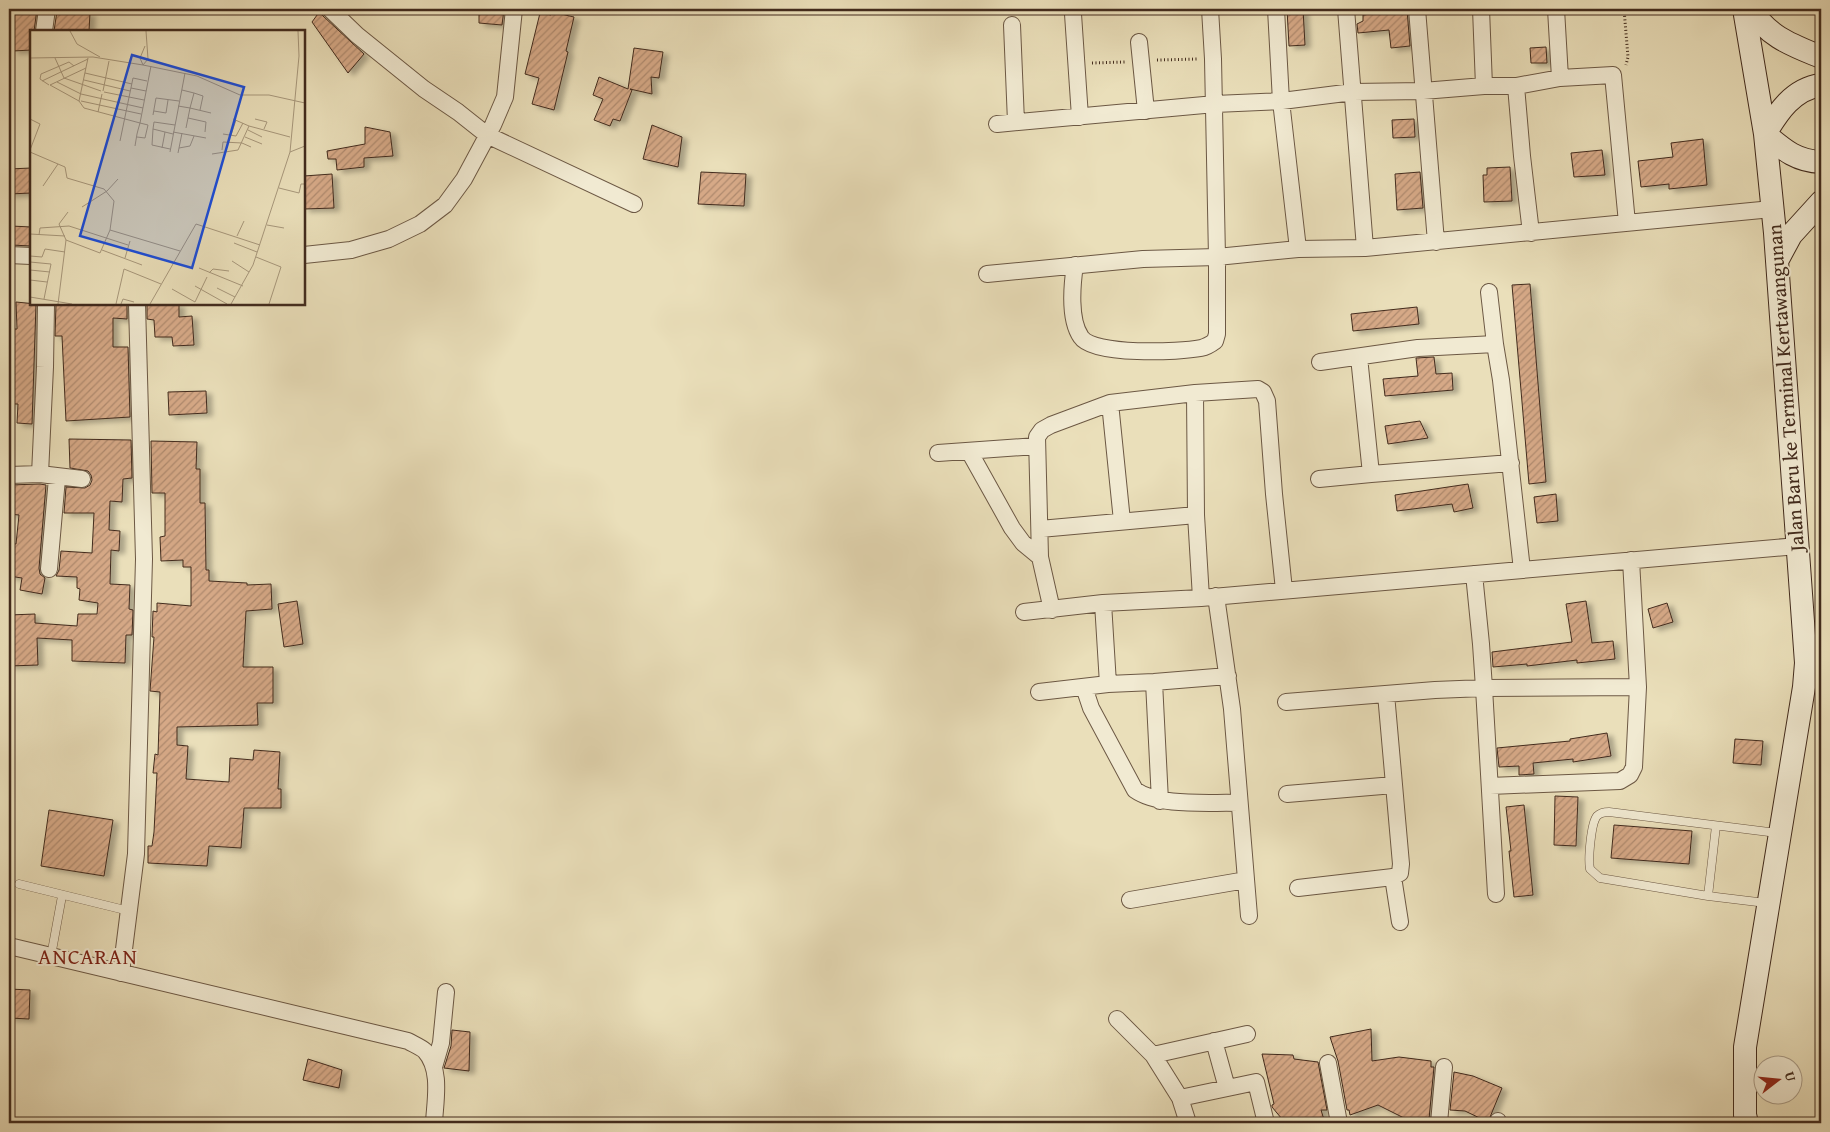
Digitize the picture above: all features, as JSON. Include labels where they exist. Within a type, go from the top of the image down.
[{"type":"main road","name":"Jalan Baru ke Terminal Kertawangunan","points":[[1744,9],[1765,134],[1777,261],[1806,662],[1804,688],[1745,1047],[1745,1115],[1747,1123]]},
{"type":"main road","points":[[1751,9],[1758,22],[1782,41],[1821,57]]},
{"type":"main road","points":[[1821,85],[1798,94],[1780,108],[1765,134],[1789,154],[1810,161],[1821,162]]},
{"type":"main road","points":[[1777,261],[1791,234],[1821,202]]},
{"type":"street","points":[[44,30],[47,9]]},
{"type":"street","points":[[330,9],[357,35],[424,89],[458,112],[634,204]]},
{"type":"street","points":[[305,254],[327,253],[366,246],[389,239],[420,224],[445,205],[464,179],[505,98],[514,9]]},
{"type":"street","points":[[1075,266],[1071,290],[1076,326],[1087,344],[1128,352],[1202,348],[1215,341],[1217,334],[1217,257],[1215,104],[1210,9]]},
{"type":"street","points":[[1276,9],[1281,101],[1298,249]]},
{"type":"street","points":[[1346,9],[1365,248]]},
{"type":"street","points":[[1417,9],[1436,242]]},
{"type":"street","points":[[1481,9],[1484,86]]},
{"type":"street","points":[[1556,9],[1560,78]]},
{"type":"street","points":[[1073,14],[1080,117]]},
{"type":"street","points":[[1012,25],[1016,122]]},
{"type":"street","points":[[1139,42],[1146,111]]},
{"type":"street","points":[[997,124],[1215,104],[1281,101],[1353,92],[1423,91],[1484,86],[1516,86],[1560,78],[1614,74],[1627,223]]},
{"type":"street","points":[[1516,86],[1531,233]]},
{"type":"street","points":[[987,274],[1143,259],[1217,257],[1298,249],[1365,248],[1772,209]]},
{"type":"street","points":[[9,255],[30,256]]},
{"type":"street","points":[[1489,292],[1511,463],[1522,570]]},
{"type":"street","points":[[40,474],[46,305]]},
{"type":"street","points":[[121,973],[136,854],[144,568],[137,305]]},
{"type":"street","points":[[1320,362],[1418,348],[1495,344]]},
{"type":"street","points":[[1359,356],[1371,474]]},
{"type":"street","points":[[1052,610],[1040,557],[1037,446],[1039,434],[1051,425],[1110,403],[1195,393],[1258,389],[1263,392],[1267,400],[1284,590]]},
{"type":"street","points":[[1195,393],[1196,515],[1209,597],[1228,676],[1249,916]]},
{"type":"street","points":[[1110,403],[1122,521]]},
{"type":"street","points":[[938,453],[1037,446]]},
{"type":"street","points":[[969,451],[1022,543],[1040,557]]},
{"type":"street","points":[[1319,478],[1511,463]]},
{"type":"street","points":[[9,475],[40,474],[57,478],[82,479]]},
{"type":"street","points":[[49,569],[57,478]]},
{"type":"street","points":[[1040,529],[1196,515]]},
{"type":"street","points":[[1024,612],[1103,603],[1209,597],[1797,546]]},
{"type":"street","points":[[1490,786],[1620,781],[1630,775],[1634,767],[1638,687],[1631,560]]},
{"type":"street","points":[[1474,574],[1481,644],[1496,894]]},
{"type":"street","points":[[1103,603],[1108,684]]},
{"type":"street","points":[[1039,692],[1108,684],[1228,676]]},
{"type":"street","points":[[1154,682],[1160,801]]},
{"type":"street","points":[[1084,687],[1091,708],[1135,790],[1143,796],[1160,801],[1238,803]]},
{"type":"street","points":[[1286,702],[1484,688],[1638,687]]},
{"type":"street","points":[[1298,888],[1393,878],[1400,873],[1401,864],[1386,694]]},
{"type":"street","points":[[1287,794],[1394,785]]},
{"type":"street","points":[[1393,878],[1400,922]]},
{"type":"street","points":[[1130,900],[1246,880]]},
{"type":"street","points":[[9,946],[408,1041],[424,1051],[434,1068]]},
{"type":"street","points":[[434,1123],[436,1090],[434,1068],[441,1043],[446,992]]},
{"type":"street","points":[[1117,1019],[1153,1055],[1180,1098],[1188,1123]]},
{"type":"street","points":[[1153,1055],[1247,1034]]},
{"type":"street","points":[[1214,1041],[1227,1088]]},
{"type":"street","points":[[1328,1063],[1339,1123]]},
{"type":"street","points":[[1439,1123],[1444,1067]]},
{"type":"street","points":[[1180,1098],[1256,1082],[1266,1123]]},
{"type":"lane","points":[[1768,903],[1708,896],[1600,878],[1590,869],[1589,861],[1594,822],[1603,812],[1780,834]]},
{"type":"lane","points":[[1708,896],[1716,826]]},
{"type":"lane","points":[[19,884],[129,911]]},
{"type":"lane","points":[[50,956],[62,896]]},
{"type":"path","points":[[1614,74],[1621,71],[1628,57],[1624,9]]},
{"type":"building","points":[[15,9],[37,9],[34,30],[30,30],[30,50],[13,51],[12,30],[9,30],[9,16],[14,16]]},
{"type":"building","points":[[479,9],[504,9],[502,25],[479,23]]},
{"type":"building","points":[[1287,9],[1303,9],[1305,45],[1289,46]]},
{"type":"building","points":[[1407,10],[1410,46],[1391,48],[1389,30],[1358,33],[1357,24],[1363,21],[1363,15]]},
{"type":"building","points":[[57,11],[90,13],[89,30],[54,30]]},
{"type":"building","points":[[320,11],[364,54],[348,73],[312,22]]},
{"type":"building","points":[[552,12],[574,17],[554,110],[532,104],[539,78],[525,74],[540,13],[551,15]]},
{"type":"building","points":[[1546,47],[1547,63],[1531,63],[1530,48]]},
{"type":"building","points":[[634,48],[663,52],[659,78],[651,77],[652,94],[630,89],[632,90],[620,121],[613,119],[610,126],[594,120],[603,99],[593,95],[599,77],[628,89]]},
{"type":"building","points":[[1414,119],[1415,137],[1393,138],[1392,120]]},
{"type":"building","points":[[652,125],[682,137],[678,167],[643,159]]},
{"type":"building","points":[[365,127],[390,132],[393,156],[364,158],[364,167],[337,170],[336,159],[328,159],[327,151],[365,144]]},
{"type":"building","points":[[1703,139],[1707,185],[1669,189],[1669,184],[1641,187],[1638,161],[1673,157],[1671,143]]},
{"type":"building","points":[[1602,150],[1605,175],[1574,177],[1571,153]]},
{"type":"building","points":[[1510,167],[1512,201],[1484,202],[1483,175],[1487,175],[1487,168]]},
{"type":"building","points":[[30,168],[30,193],[9,194],[9,169]]},
{"type":"building","points":[[701,172],[746,174],[744,206],[698,204]]},
{"type":"building","points":[[1420,172],[1423,208],[1397,210],[1395,174]]},
{"type":"building","points":[[332,174],[334,208],[305,209],[305,176]]},
{"type":"building","points":[[11,226],[30,227],[30,246],[11,245]]},
{"type":"building","points":[[1530,284],[1546,482],[1529,484],[1512,285]]},
{"type":"building","points":[[16,302],[36,305],[32,424],[17,423],[18,404],[11,404],[9,329],[17,329]]},
{"type":"building","points":[[56,305],[127,305],[127,319],[113,318],[113,347],[128,347],[130,417],[66,421],[62,336],[55,336]]},
{"type":"building","points":[[147,305],[179,305],[179,317],[192,316],[194,345],[173,346],[172,337],[155,337],[154,320],[147,319]]},
{"type":"building","points":[[1417,307],[1419,324],[1353,331],[1351,314]]},
{"type":"building","points":[[1434,357],[1436,374],[1452,373],[1453,390],[1385,396],[1383,379],[1418,376],[1416,358]]},
{"type":"building","points":[[206,391],[207,413],[169,415],[168,392]]},
{"type":"building","points":[[1420,421],[1428,438],[1388,444],[1385,426]]},
{"type":"building","points":[[69,439],[131,440],[132,478],[123,479],[122,502],[110,501],[109,530],[120,531],[119,551],[111,550],[110,584],[130,585],[129,609],[133,610],[132,635],[126,635],[125,663],[72,661],[72,640],[37,638],[38,665],[9,666],[9,615],[35,614],[35,623],[77,626],[78,614],[97,614],[98,603],[79,600],[80,589],[77,588],[77,577],[56,576],[59,570],[61,551],[92,553],[94,513],[64,513],[66,487],[85,488],[90,485],[92,480],[88,471],[70,468]]},
{"type":"building","points":[[151,441],[197,442],[196,469],[200,469],[200,503],[205,503],[206,570],[209,570],[209,581],[247,583],[247,585],[271,584],[272,609],[246,611],[243,667],[273,667],[273,703],[257,703],[258,725],[177,727],[177,745],[188,746],[186,779],[229,782],[230,758],[253,760],[254,750],[280,752],[278,789],[281,789],[281,808],[244,808],[241,848],[209,846],[207,866],[148,863],[148,846],[152,846],[154,832],[157,773],[153,773],[155,754],[158,755],[160,692],[150,691],[154,637],[152,637],[153,611],[157,612],[157,603],[191,606],[191,567],[183,567],[183,560],[161,561],[160,537],[165,536],[165,493],[152,493]]},
{"type":"building","points":[[1468,484],[1473,508],[1454,512],[1452,504],[1397,511],[1395,495]]},
{"type":"building","points":[[9,485],[46,485],[39,568],[40,574],[45,578],[42,594],[20,590],[22,578],[9,576],[9,543],[16,544],[19,515],[9,514]]},
{"type":"building","points":[[1556,494],[1558,521],[1537,523],[1534,497]]},
{"type":"building","points":[[297,601],[303,644],[284,647],[278,604]]},
{"type":"building","points":[[1586,601],[1592,643],[1613,641],[1615,659],[1577,663],[1577,660],[1527,666],[1527,664],[1493,667],[1492,652],[1572,642],[1566,604]]},
{"type":"building","points":[[1667,603],[1673,622],[1653,628],[1648,609]]},
{"type":"building","points":[[1607,733],[1611,756],[1573,762],[1573,759],[1533,763],[1534,774],[1519,775],[1519,766],[1499,767],[1497,748],[1570,741],[1570,739]]},
{"type":"building","points":[[1735,739],[1763,741],[1761,765],[1733,763]]},
{"type":"building","points":[[1555,796],[1578,797],[1576,846],[1554,845]]},
{"type":"building","points":[[1524,805],[1533,895],[1514,897],[1506,807]]},
{"type":"building","points":[[49,810],[113,820],[104,876],[41,866]]},
{"type":"building","points":[[1614,825],[1692,831],[1689,864],[1611,858]]},
{"type":"building","points":[[9,989],[30,990],[29,1019],[9,1018]]},
{"type":"building","points":[[1371,1029],[1372,1061],[1399,1057],[1431,1061],[1431,1067],[1434,1067],[1429,1119],[1412,1122],[1378,1105],[1350,1115],[1349,1110],[1347,1110],[1338,1061],[1330,1037]]},
{"type":"building","points":[[452,1030],[470,1032],[469,1071],[444,1068],[451,1046]]},
{"type":"building","points":[[1262,1054],[1293,1055],[1294,1059],[1318,1062],[1327,1110],[1321,1110],[1325,1123],[1283,1123],[1272,1107],[1274,1104]]},
{"type":"building","points":[[308,1059],[342,1070],[339,1088],[303,1080]]},
{"type":"building","points":[[1454,1072],[1473,1076],[1502,1088],[1488,1122],[1465,1111],[1450,1110]]},
{"type":"district","name":"ANCARAN","points":[[88,956]]}]
